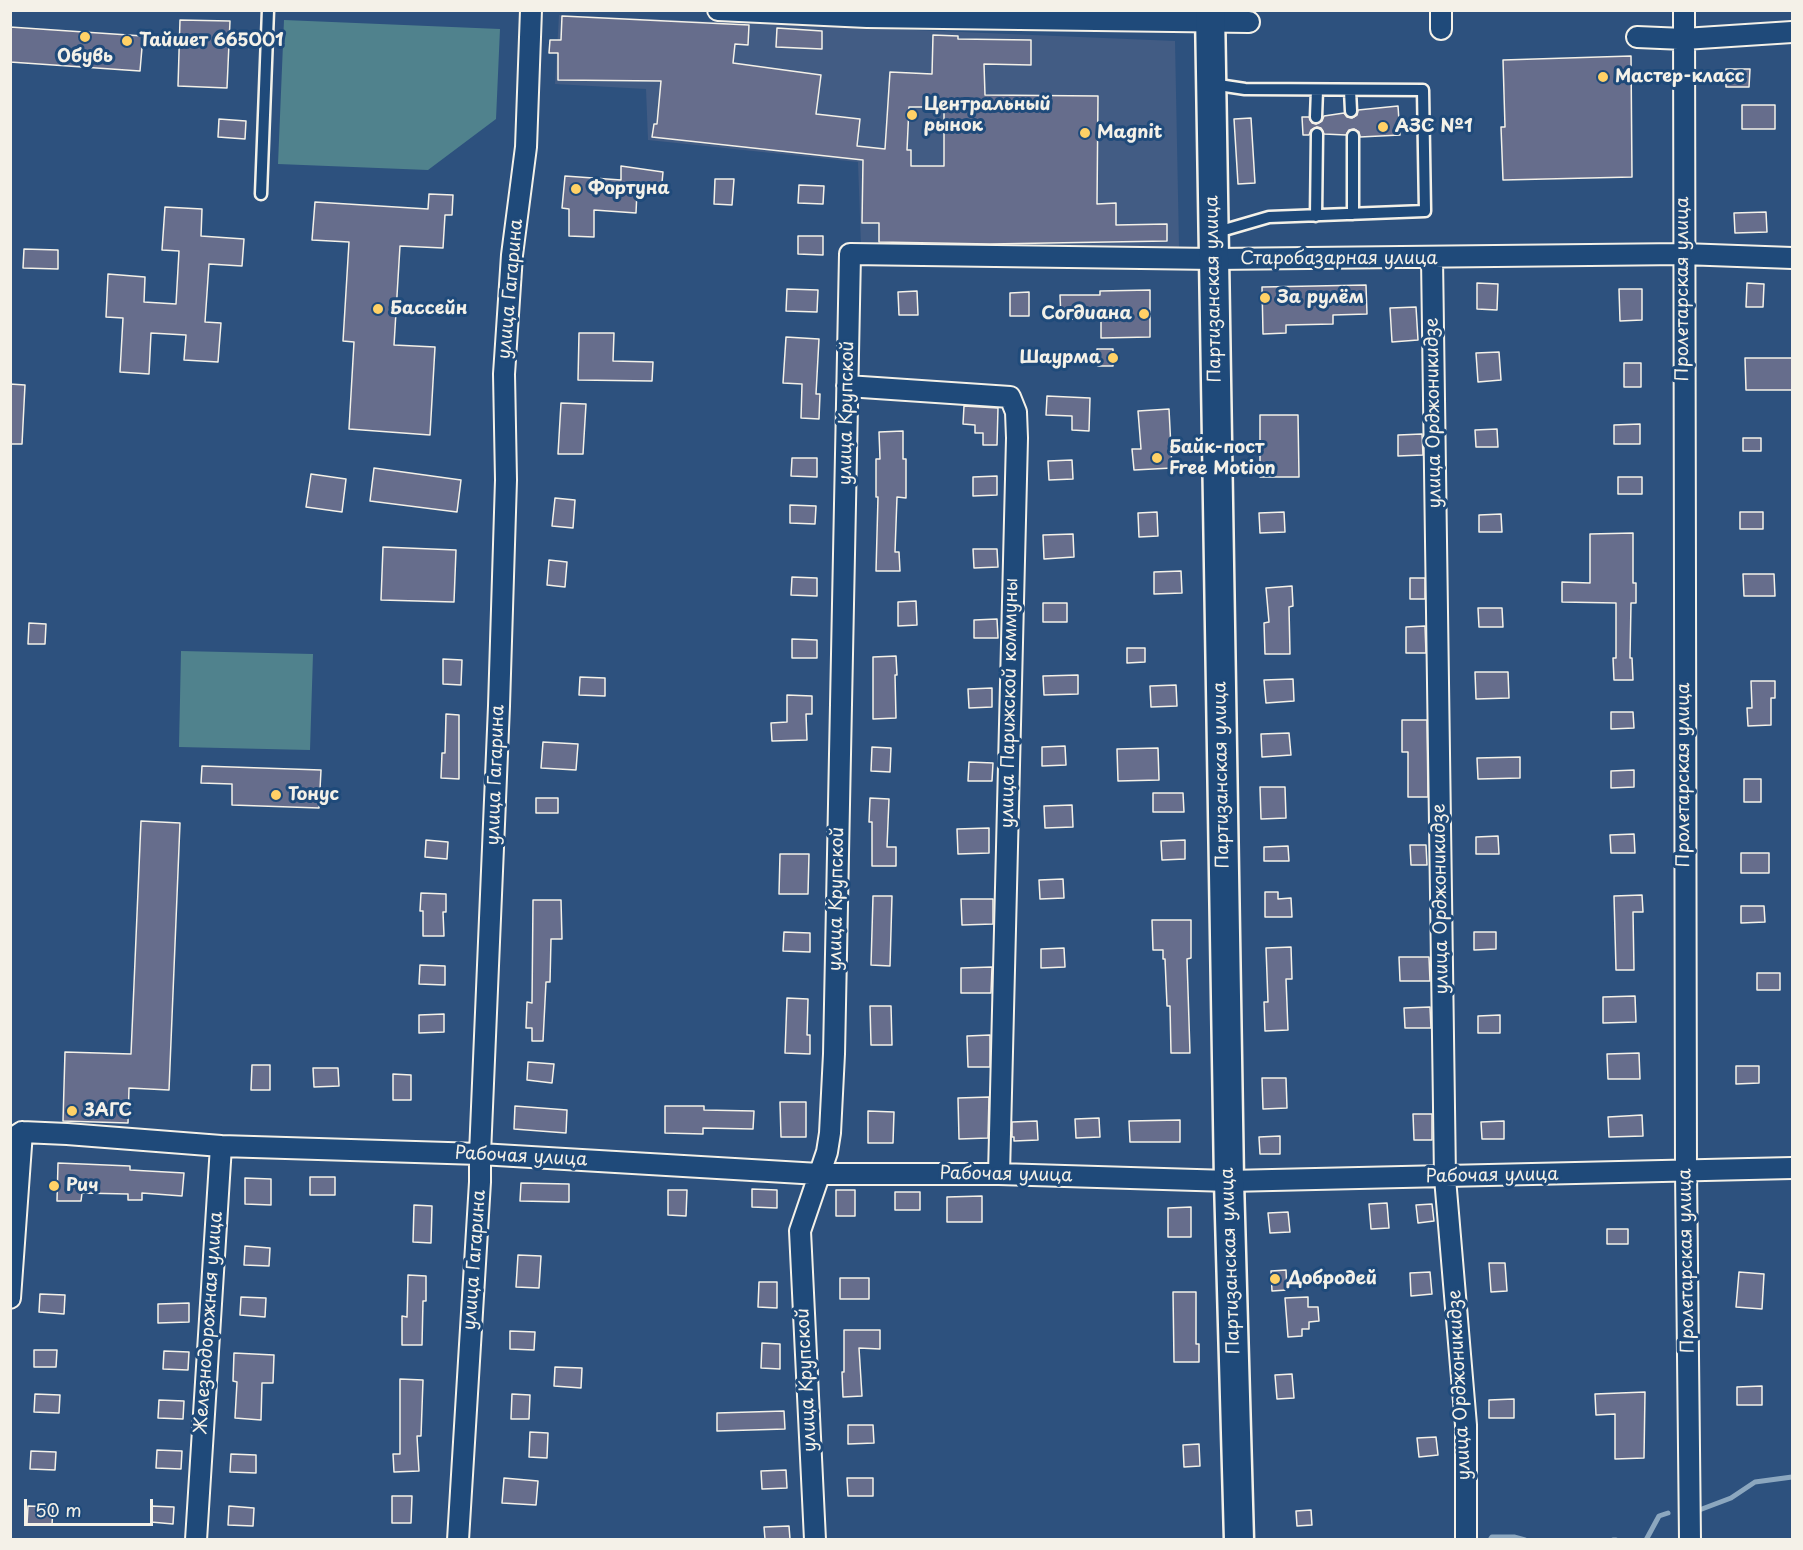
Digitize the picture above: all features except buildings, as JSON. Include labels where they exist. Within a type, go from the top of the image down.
[{"type":"main road","name":"Партизанская улица","points":[[1210,16],[1229,1181],[1239,1539]]},
{"type":"street","name":"улица Гагарина","points":[[458,1539],[480,1182],[500,695],[506,480],[504,374],[512,255],[526,147],[531,10]]},
{"type":"street","points":[[718,10],[867,14],[1210,16],[1248,22]]},
{"type":"street","name":"Пролетарская улица","points":[[1684,10],[1686,1172],[1690,1539]]},
{"type":"street","points":[[1637,37],[1684,39],[1792,32]]},
{"type":"street","name":"Старобазарная улица","points":[[850,254],[1214,246],[1432,258],[1683,254],[1792,258]]},
{"type":"street","name":"улица Крупской","points":[[815,1539],[800,1231],[827,1152],[830,1133],[834,1054],[850,254]]},
{"type":"street","name":"улица Орджоникидзе","points":[[1432,258],[1445,1178],[1466,1425],[1466,1539]]},
{"type":"street","name":"улица Парижской коммуны","points":[[847,386],[1010,397],[1016,412],[999,1174]]},
{"type":"street","points":[[10,1298],[16,1136],[67,1134],[221,1146]]},
{"type":"street","name":"Рабочая улица","points":[[221,1146],[480,1154],[819,1174],[999,1174],[1229,1181],[1445,1178],[1792,1168]]},
{"type":"street","name":"Железнодорожная улица","points":[[196,1539],[221,1146]]},
{"type":"lane","points":[[261,194],[268,10]]},
{"type":"lane","points":[[1211,84],[1245,89],[1423,90],[1425,211],[1269,217],[1214,246]]},
{"type":"lane","points":[[1316,117],[1317,90]]},
{"type":"lane","points":[[1350,90],[1351,111]]},
{"type":"lane","points":[[1316,216],[1317,134]]},
{"type":"lane","points":[[1353,136],[1353,214]]},
{"type":"shaded area","name":"Центральный рынок","points":[[559,15],[1175,41],[1179,247],[861,246],[858,162],[648,140],[646,89],[555,84]]},
{"type":"green space","points":[[284,20],[500,29],[496,119],[428,170],[278,164]]},
{"type":"green space","points":[[181,651],[313,654],[310,750],[179,747]]},
{"type":"waterway","points":[[1694,1512],[1731,1498],[1755,1482],[1792,1477]]},
{"type":"waterway","points":[[1646,1540],[1659,1516],[1668,1513]]},
{"type":"waterway","points":[[1490,1540],[1492,1537],[1514,1537],[1525,1540]]},
{"type":"place","name":"Обувь","points":[[85,37]]},
{"type":"place","name":"Тайшет 665001","points":[[127,41]]},
{"type":"place","name":"Мастер-класс","points":[[1603,77]]},
{"type":"place","name":"Центральный рынок","points":[[912,115]]},
{"type":"place","name":"АЗС №1","points":[[1383,127]]},
{"type":"place","name":"Magnit","points":[[1085,133]]},
{"type":"place","name":"Фортуна","points":[[576,189]]},
{"type":"place","name":"За рулём","points":[[1265,298]]},
{"type":"place","name":"Бассейн","points":[[378,309]]},
{"type":"place","name":"Согдиана","points":[[1144,314]]},
{"type":"place","name":"Шаурма","points":[[1113,358]]},
{"type":"place","name":"Байк-пост Free Motion","points":[[1157,458]]},
{"type":"place","name":"Тонус","points":[[276,795]]},
{"type":"place","name":"ЗАГС","points":[[72,1111]]},
{"type":"place","name":"Рич","points":[[54,1186]]},
{"type":"place","name":"Добродей","points":[[1275,1279]]}]
